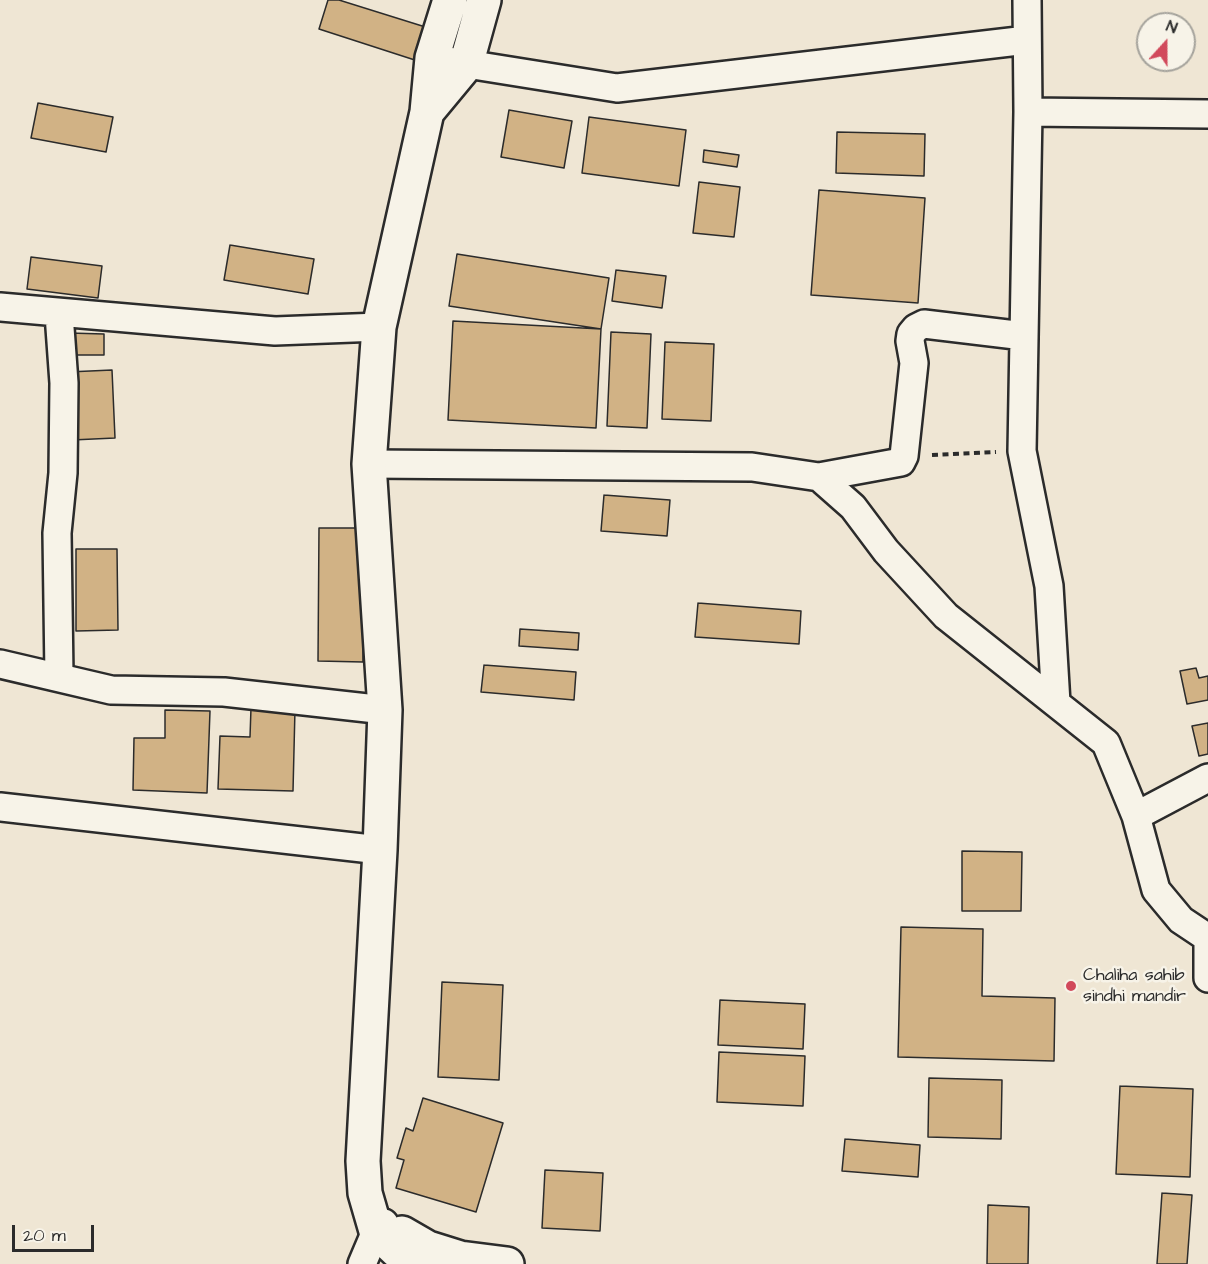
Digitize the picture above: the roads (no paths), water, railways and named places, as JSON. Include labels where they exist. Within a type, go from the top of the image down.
[{"type":"street","points":[[422,1264],[397,1251],[378,1223],[365,1193],[363,1161],[380,850],[385,710],[369,464],[380,327],[427,112],[432,58],[450,0]]},
{"type":"street","points":[[427,112],[466,65],[484,0]]},
{"type":"street","points":[[1027,0],[1028,112],[1022,451],[1049,586],[1056,703]]},
{"type":"street","points":[[432,58],[617,88],[1027,40]]},
{"type":"street","points":[[1028,112],[1208,114]]},
{"type":"street","points":[[0,307],[59,314],[136,317],[275,331],[380,327]]},
{"type":"street","points":[[59,314],[64,383],[63,473],[57,533],[59,676]]},
{"type":"street","points":[[369,464],[752,467],[819,477],[891,466],[901,462],[904,456],[914,363],[910,341],[911,334],[916,328],[924,324],[1024,336]]},
{"type":"street","points":[[819,477],[853,507],[886,551],[946,616],[1106,743],[1136,816],[1156,890],[1181,920],[1208,938],[1208,978]]},
{"type":"street","points":[[0,664],[111,690],[224,692],[385,710]]},
{"type":"street","points":[[1136,816],[1208,778]]},
{"type":"street","points":[[0,807],[380,850]]},
{"type":"street","points":[[362,1264],[378,1223]]},
{"type":"street","points":[[378,1223],[428,1248],[460,1258],[507,1264]]},
{"type":"place","name":"Chaliha sahib sindhi mandir","points":[[1071,986]]}]
